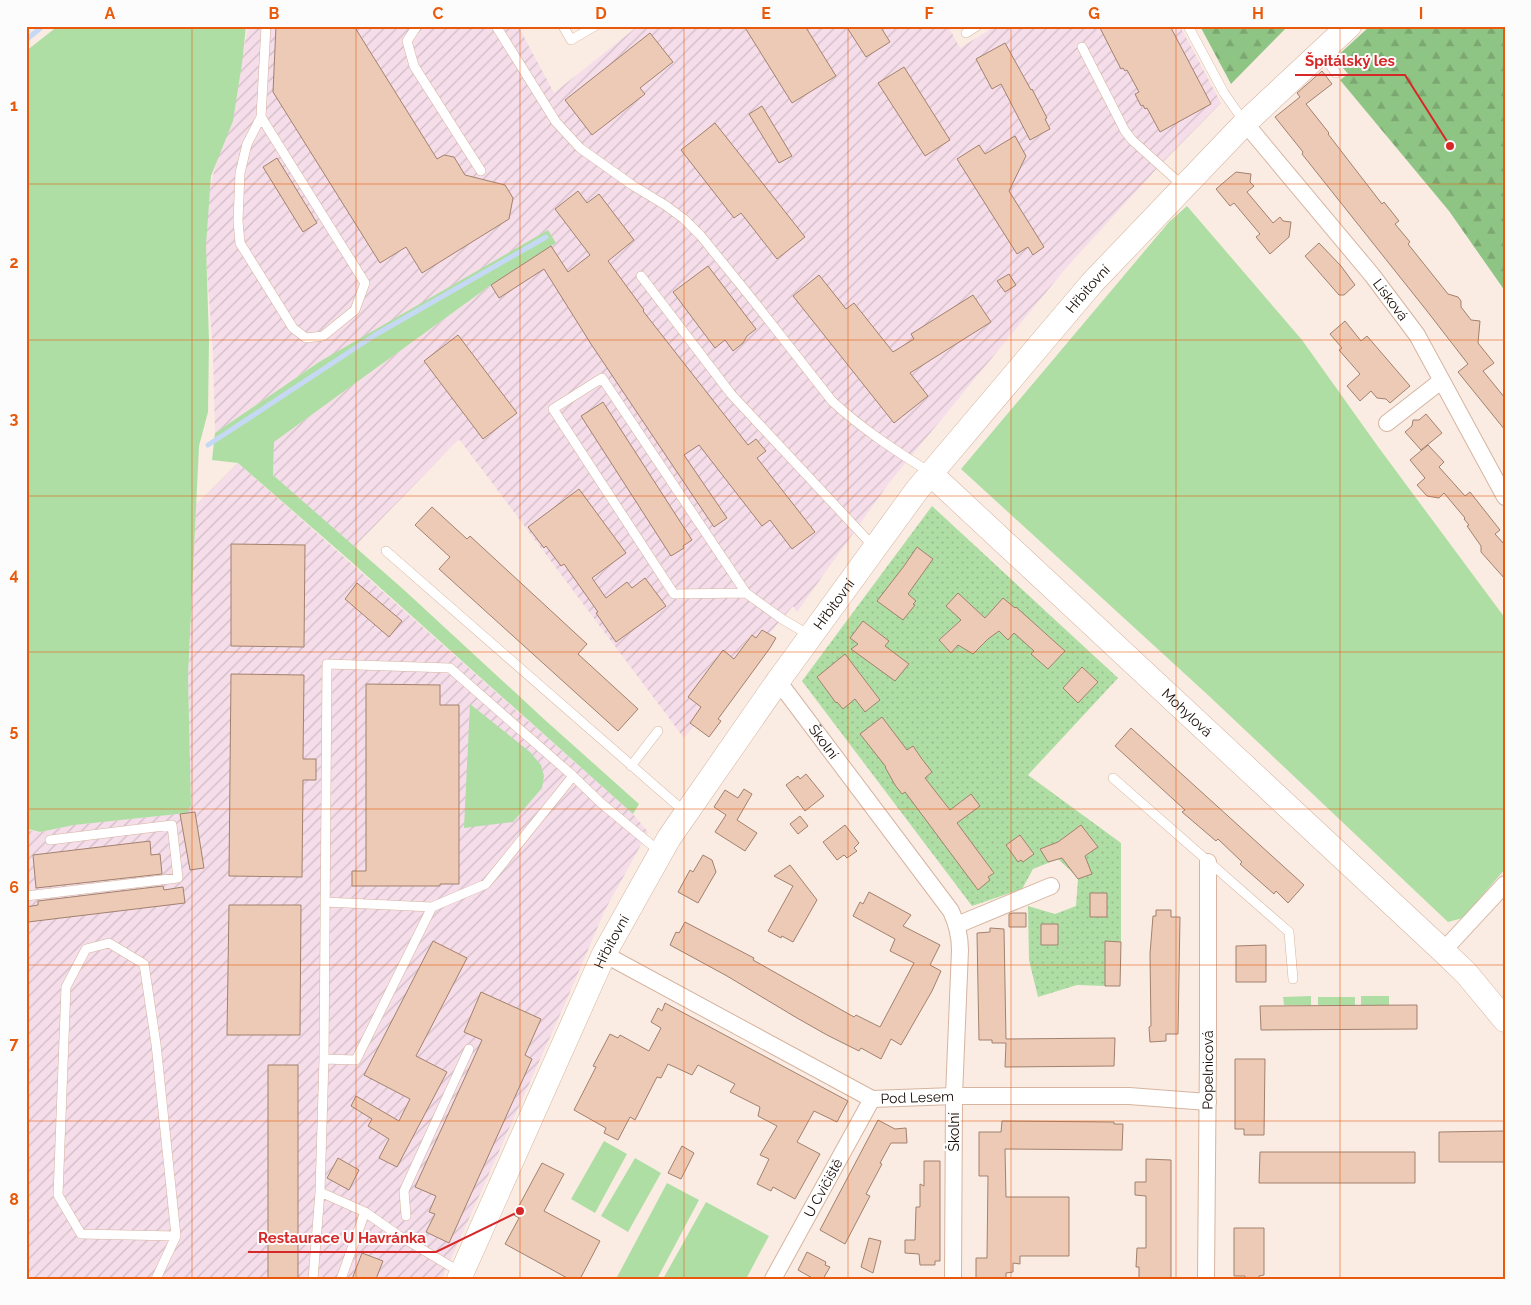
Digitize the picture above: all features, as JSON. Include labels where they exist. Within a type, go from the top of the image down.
[{"type":"street","name":"Hřbitovní","points":[[464,1277],[604,954],[661,852],[778,681],[931,474],[1092,283],[1245,123],[1349,26]]},
{"type":"street","name":"Lísková","points":[[1245,123],[1389,296],[1417,335],[1505,497]]},
{"type":"street","points":[[1388,423],[1441,381]]},
{"type":"street","name":"Mohylová","points":[[931,474],[1443,951],[1466,973],[1505,1020]]},
{"type":"street","name":"Školní","points":[[778,681],[951,911],[957,925],[960,937],[960,950],[954,1096],[953,1279]]},
{"type":"street","name":"Popelnicová","points":[[1206,1279],[1208,862]]},
{"type":"street","points":[[1443,951],[1505,884]]},
{"type":"street","points":[[957,925],[1051,886]]},
{"type":"street","name":"Pod Lesem","points":[[604,954],[872,1098],[1129,1096],[1208,1102]]},
{"type":"street","name":"U Cvičiště","points":[[773,1279],[872,1098]]},
{"type":"lane","points":[[261,117],[365,283],[355,310],[323,336],[306,338],[293,328],[240,243],[238,221],[240,174],[247,144],[261,117],[266,26]]},
{"type":"lane","points":[[417,26],[407,41],[414,66],[481,171]]},
{"type":"lane","points":[[496,26],[556,122],[580,148],[684,219],[701,236],[832,401],[890,448],[931,474]]},
{"type":"lane","points":[[564,26],[571,40],[595,26]]},
{"type":"lane","points":[[966,33],[977,26]]},
{"type":"lane","points":[[1188,26],[1224,93],[1245,123]]},
{"type":"lane","points":[[1082,47],[1125,131],[1132,140],[1184,187]]},
{"type":"lane","points":[[1320,52],[1336,73]]},
{"type":"lane","points":[[641,276],[731,394],[875,548]]},
{"type":"lane","points":[[746,592],[674,594],[553,409],[602,378],[746,592],[782,620],[811,636]]},
{"type":"lane","points":[[386,551],[686,814]]},
{"type":"lane","points":[[313,1279],[320,1192],[324,1059],[327,664],[450,668],[601,803],[661,852]]},
{"type":"lane","points":[[631,766],[658,731]]},
{"type":"lane","points":[[325,902],[432,907],[486,884],[573,776]]},
{"type":"lane","points":[[1113,778],[1289,932],[1292,979]]},
{"type":"lane","points":[[26,896],[178,878],[172,825],[50,840]]},
{"type":"lane","points":[[324,1059],[356,1060],[432,907]]},
{"type":"lane","points":[[156,1279],[176,1236],[156,1044],[144,964],[109,943],[86,949],[66,987],[58,1195],[81,1234],[176,1236]]},
{"type":"lane","points":[[406,1216],[404,1191],[469,1049]]},
{"type":"lane","points":[[320,1192],[365,1212],[464,1277]]},
{"type":"lane","points":[[341,1279],[365,1212]]},
{"type":"shaded area","points":[[248,26],[518,26],[554,93],[638,26],[948,26],[960,48],[996,26],[1180,26],[1221,103],[1160,165],[1066,268],[889,483],[797,612],[793,606],[769,634],[762,630],[756,638],[751,635],[734,659],[722,651],[688,697],[701,707],[690,722],[694,726],[684,738],[459,439],[354,547],[273,475],[274,442],[491,285],[555,243],[319,362],[215,433],[213,352],[204,231],[209,193]]},
{"type":"shaded area","points":[[238,463],[633,814],[648,832],[605,910],[442,1279],[26,1279],[26,830],[40,832],[74,825],[186,813],[191,806],[188,676],[196,505]]},
{"type":"green space","points":[[58,26],[246,26],[233,121],[211,176],[206,245],[209,341],[208,412],[199,446],[188,676],[191,806],[187,813],[74,825],[40,832],[28,829],[26,810],[26,51]]},
{"type":"green space","points":[[1200,26],[1288,26],[1231,84]]},
{"type":"green space","points":[[1370,26],[1505,26],[1505,291],[1449,211],[1340,80],[1348,74],[1335,58]]},
{"type":"green space","points":[[1187,206],[1302,340],[1379,448],[1505,618],[1505,869],[1463,918],[1448,922],[1209,696],[961,469],[1169,222]]},
{"type":"green space","points":[[548,230],[556,243],[491,285],[274,442],[273,475],[403,589],[639,804],[633,814],[238,463],[212,460],[215,433],[319,362]]},
{"type":"green space","points":[[932,506],[1118,678],[1028,775],[1121,843],[1121,942],[1105,942],[1105,986],[1077,985],[1038,997],[1029,960],[1028,906],[1055,914],[1076,906],[1078,879],[1072,872],[1058,859],[1033,869],[1022,889],[972,906],[802,681]]},
{"type":"green space","points":[[470,704],[530,752],[541,765],[544,776],[542,788],[513,822],[464,828]]},
{"type":"green space","points":[[1311,996],[1311,1005],[1284,1005],[1283,997]]},
{"type":"green space","points":[[1361,996],[1389,996],[1389,1005],[1361,1005]]},
{"type":"green space","points":[[1318,997],[1355,997],[1355,1005],[1318,1005]]},
{"type":"green space","points":[[604,1141],[627,1154],[595,1213],[571,1199]]},
{"type":"green space","points":[[635,1158],[661,1173],[628,1232],[601,1216]]},
{"type":"green space","points":[[667,1183],[699,1200],[657,1279],[616,1279]]},
{"type":"green space","points":[[706,1202],[769,1236],[746,1279],[663,1279]]},
{"type":"building","points":[[276,26],[354,26],[437,159],[444,155],[454,157],[465,175],[505,185],[513,198],[509,219],[422,273],[406,247],[380,263],[273,92]]},
{"type":"building","points":[[744,26],[805,26],[836,76],[792,103]]},
{"type":"building","points":[[846,26],[880,26],[890,42],[866,57]]},
{"type":"building","points":[[1099,26],[1170,26],[1211,104],[1160,132],[1147,108],[1145,109],[1143,105],[1141,106],[1135,94],[1139,92],[1127,70],[1121,69]]},
{"type":"building","points":[[650,33],[673,62],[640,88],[645,94],[592,135],[565,100]]},
{"type":"building","points":[[1005,43],[1032,89],[1047,118],[1045,119],[1050,129],[1030,140],[1001,84],[992,89],[976,59]]},
{"type":"building","points":[[904,67],[950,140],[925,156],[878,83]]},
{"type":"building","points":[[1322,71],[1332,84],[1306,104],[1382,204],[1384,202],[1399,221],[1395,224],[1410,242],[1408,244],[1448,294],[1458,297],[1461,301],[1461,307],[1471,320],[1480,321],[1478,343],[1494,363],[1483,371],[1505,398],[1505,430],[1458,372],[1468,364],[1302,154],[1303,152],[1275,117],[1300,97],[1297,93]]},
{"type":"building","points":[[762,106],[792,156],[779,163],[749,114]]},
{"type":"building","points":[[715,123],[805,237],[777,259],[741,213],[734,218],[681,150]]},
{"type":"building","points":[[1015,136],[1026,156],[1009,191],[1044,247],[1033,255],[1028,247],[1017,254],[957,159],[979,145],[985,154]]},
{"type":"building","points":[[277,158],[317,223],[303,232],[263,167]]},
{"type":"building","points":[[1236,172],[1251,174],[1250,182],[1254,186],[1247,192],[1273,223],[1280,217],[1283,221],[1291,222],[1289,237],[1270,254],[1256,237],[1260,234],[1234,203],[1230,206],[1216,189]]},
{"type":"building","points":[[578,191],[587,203],[599,194],[634,240],[608,261],[643,311],[748,445],[756,439],[766,451],[757,458],[815,532],[792,549],[770,520],[762,526],[699,445],[684,455],[727,518],[714,527],[591,344],[544,269],[499,298],[491,285],[551,246],[568,272],[590,255],[555,209]]},
{"type":"building","points":[[1319,243],[1341,266],[1355,285],[1344,295],[1339,295],[1305,256]]},
{"type":"building","points":[[708,266],[756,329],[733,351],[725,340],[715,348],[673,292]]},
{"type":"building","points":[[1009,274],[1016,285],[1005,292],[997,281]]},
{"type":"building","points":[[819,275],[846,309],[854,303],[893,352],[914,339],[911,334],[973,295],[991,322],[910,373],[928,396],[894,423],[793,296]]},
{"type":"building","points":[[1345,321],[1361,341],[1367,336],[1410,386],[1390,403],[1386,399],[1377,398],[1371,391],[1360,401],[1347,386],[1360,374],[1339,350],[1342,348],[1330,334]]},
{"type":"building","points":[[458,335],[517,413],[483,439],[424,361]]},
{"type":"building","points":[[603,402],[692,540],[683,546],[684,548],[671,556],[581,416]]},
{"type":"building","points":[[1426,414],[1442,433],[1421,450],[1405,432],[1412,426],[1413,420],[1419,420]]},
{"type":"building","points":[[1428,445],[1444,462],[1439,467],[1465,496],[1470,492],[1500,530],[1495,534],[1505,545],[1505,579],[1481,552],[1481,546],[1467,526],[1469,525],[1465,518],[1444,493],[1439,498],[1427,496],[1417,485],[1425,478],[1410,460]]},
{"type":"building","points":[[579,489],[626,553],[592,578],[606,598],[627,582],[632,588],[645,578],[666,606],[616,642],[596,613],[598,612],[564,564],[561,566],[528,527]]},
{"type":"building","points":[[432,507],[467,539],[470,536],[587,644],[578,654],[638,709],[618,731],[439,569],[450,557],[415,525]]},
{"type":"building","points":[[231,544],[305,545],[304,647],[231,646]]},
{"type":"building","points":[[917,547],[933,559],[908,594],[916,601],[903,620],[877,601]]},
{"type":"building","points":[[357,583],[402,621],[389,637],[345,599]]},
{"type":"building","points":[[958,593],[985,618],[1003,598],[1016,607],[1065,651],[1048,669],[1031,654],[1034,651],[1014,633],[1008,640],[999,631],[973,654],[958,645],[951,653],[939,640],[961,620],[946,606]]},
{"type":"building","points":[[863,621],[889,641],[885,646],[909,664],[895,681],[851,649],[858,644],[850,638]]},
{"type":"building","points":[[762,630],[776,638],[718,719],[721,721],[709,737],[690,723],[701,707],[688,697],[723,650],[734,659],[752,635],[756,638]]},
{"type":"building","points":[[845,654],[880,700],[865,712],[855,699],[843,709],[836,703],[817,677]]},
{"type":"building","points":[[1082,667],[1098,682],[1078,703],[1063,688]]},
{"type":"building","points":[[231,674],[304,675],[303,759],[316,759],[316,780],[303,780],[302,877],[229,876]]},
{"type":"building","points":[[366,684],[440,685],[440,705],[459,705],[459,884],[440,884],[440,886],[352,886],[352,871],[366,871]]},
{"type":"building","points":[[882,717],[907,750],[913,746],[932,772],[925,778],[950,810],[971,794],[980,806],[957,823],[994,873],[988,877],[990,880],[978,890],[905,792],[902,794],[895,785],[886,767],[860,734]]},
{"type":"building","points":[[1131,728],[1304,885],[1288,903],[1276,891],[1274,894],[1240,864],[1242,862],[1218,839],[1216,841],[1182,812],[1185,810],[1115,746]]},
{"type":"building","points":[[806,774],[824,796],[805,811],[786,785],[798,776],[800,779]]},
{"type":"building","points":[[744,789],[752,794],[737,820],[757,833],[745,851],[715,832],[726,815],[714,807],[725,790],[738,798]]},
{"type":"building","points":[[195,812],[204,868],[190,870],[180,814]]},
{"type":"building","points":[[800,816],[808,826],[798,834],[790,824]]},
{"type":"building","points":[[845,825],[859,843],[854,848],[857,851],[847,858],[844,855],[837,860],[823,842]]},
{"type":"building","points":[[1081,825],[1098,847],[1085,856],[1092,874],[1078,879],[1062,858],[1048,862],[1040,849],[1058,842]]},
{"type":"building","points":[[1020,835],[1034,854],[1023,862],[1021,860],[1018,862],[1006,845]]},
{"type":"building","points":[[150,841],[151,855],[160,854],[162,874],[36,888],[33,855]]},
{"type":"building","points":[[703,855],[712,860],[716,872],[698,903],[678,892],[690,870],[693,872]]},
{"type":"building","points":[[790,865],[817,900],[793,942],[768,931],[793,886],[774,876]]},
{"type":"building","points":[[163,886],[164,890],[183,887],[185,903],[28,922],[26,907],[38,905],[38,901]]},
{"type":"building","points":[[869,892],[911,915],[903,926],[940,945],[930,965],[941,971],[932,991],[901,1045],[891,1039],[881,1059],[861,1048],[859,1051],[827,1035],[670,945],[676,932],[679,933],[685,922],[754,958],[753,960],[854,1017],[856,1015],[880,1027],[914,963],[890,951],[895,939],[853,916],[860,902],[863,904]]},
{"type":"building","points":[[1090,893],[1107,893],[1107,917],[1090,917]]},
{"type":"building","points":[[229,905],[301,905],[300,1035],[227,1035]]},
{"type":"building","points":[[1156,910],[1171,910],[1171,917],[1180,917],[1178,1034],[1166,1034],[1166,1041],[1150,1042],[1150,954],[1153,916],[1156,916]]},
{"type":"building","points":[[1026,913],[1026,927],[1009,927],[1009,914]]},
{"type":"building","points":[[1041,924],[1058,924],[1058,945],[1041,945]]},
{"type":"building","points":[[990,928],[1004,929],[1006,1039],[1115,1038],[1114,1066],[1005,1067],[1006,1043],[992,1043],[992,1040],[979,1040],[977,933],[990,932]]},
{"type":"building","points":[[433,941],[467,958],[416,1056],[447,1072],[397,1167],[379,1158],[389,1139],[368,1126],[372,1119],[351,1106],[356,1096],[399,1121],[410,1099],[364,1075]]},
{"type":"building","points":[[1105,941],[1121,942],[1120,986],[1105,986]]},
{"type":"building","points":[[1266,945],[1266,982],[1236,982],[1236,946]]},
{"type":"building","points":[[481,992],[541,1019],[525,1055],[532,1059],[449,1243],[426,1232],[435,1214],[429,1212],[436,1196],[415,1187],[482,1040],[464,1032]]},
{"type":"building","points":[[665,1003],[848,1101],[837,1122],[814,1111],[797,1142],[820,1154],[795,1199],[773,1187],[771,1191],[757,1184],[769,1159],[760,1155],[777,1126],[758,1116],[760,1107],[730,1092],[735,1084],[698,1065],[692,1075],[668,1064],[661,1078],[657,1077],[635,1120],[630,1117],[618,1140],[604,1133],[606,1128],[574,1110],[596,1067],[593,1066],[610,1034],[618,1038],[620,1035],[649,1051],[661,1028],[651,1022],[658,1008],[662,1011]]},
{"type":"building","points":[[1417,1005],[1417,1029],[1261,1030],[1260,1006]]},
{"type":"building","points":[[1235,1059],[1265,1059],[1264,1135],[1244,1135],[1244,1129],[1235,1129]]},
{"type":"building","points":[[268,1065],[298,1065],[298,1279],[268,1279]]},
{"type":"building","points":[[878,1120],[895,1129],[906,1128],[907,1143],[891,1143],[866,1194],[870,1196],[845,1244],[820,1230]]},
{"type":"building","points":[[1002,1121],[1114,1122],[1114,1124],[1123,1124],[1122,1150],[1005,1149],[1006,1197],[1069,1197],[1069,1256],[1020,1256],[1020,1264],[1013,1263],[1013,1272],[1006,1273],[1006,1279],[976,1279],[976,1258],[987,1258],[988,1176],[979,1176],[979,1132],[1001,1132]]},
{"type":"building","points":[[1505,1131],[1505,1162],[1439,1162],[1439,1132]]},
{"type":"building","points":[[682,1146],[694,1153],[681,1179],[668,1173]]},
{"type":"building","points":[[1260,1152],[1415,1152],[1415,1183],[1259,1183]]},
{"type":"building","points":[[338,1158],[359,1170],[349,1190],[327,1178]]},
{"type":"building","points":[[1146,1159],[1171,1160],[1171,1279],[1139,1278],[1139,1267],[1136,1267],[1137,1248],[1146,1248],[1146,1196],[1135,1195],[1135,1182],[1146,1182]]},
{"type":"building","points":[[924,1161],[940,1161],[940,1261],[935,1261],[935,1265],[920,1265],[919,1254],[905,1253],[905,1240],[915,1240],[916,1207],[920,1207],[920,1184],[924,1186]]},
{"type":"building","points":[[542,1163],[564,1174],[544,1211],[600,1241],[580,1279],[569,1279],[505,1244],[519,1218],[514,1215]]},
{"type":"building","points":[[1234,1228],[1264,1228],[1264,1275],[1259,1276],[1259,1279],[1245,1279],[1245,1276],[1234,1276]]},
{"type":"building","points":[[869,1238],[881,1241],[873,1273],[861,1267]]},
{"type":"building","points":[[807,1252],[826,1262],[825,1265],[830,1267],[823,1279],[814,1279],[798,1270]]},
{"type":"building","points":[[362,1253],[383,1261],[376,1279],[352,1279]]},
{"type":"waterway","points":[[26,40],[43,26]]},
{"type":"waterway","points":[[208,445],[375,335],[546,237]]},
{"type":"place","name":"Špitálský les","points":[[1450,146]]},
{"type":"place","name":"Restaurace U Havránka","points":[[520,1211]]}]
